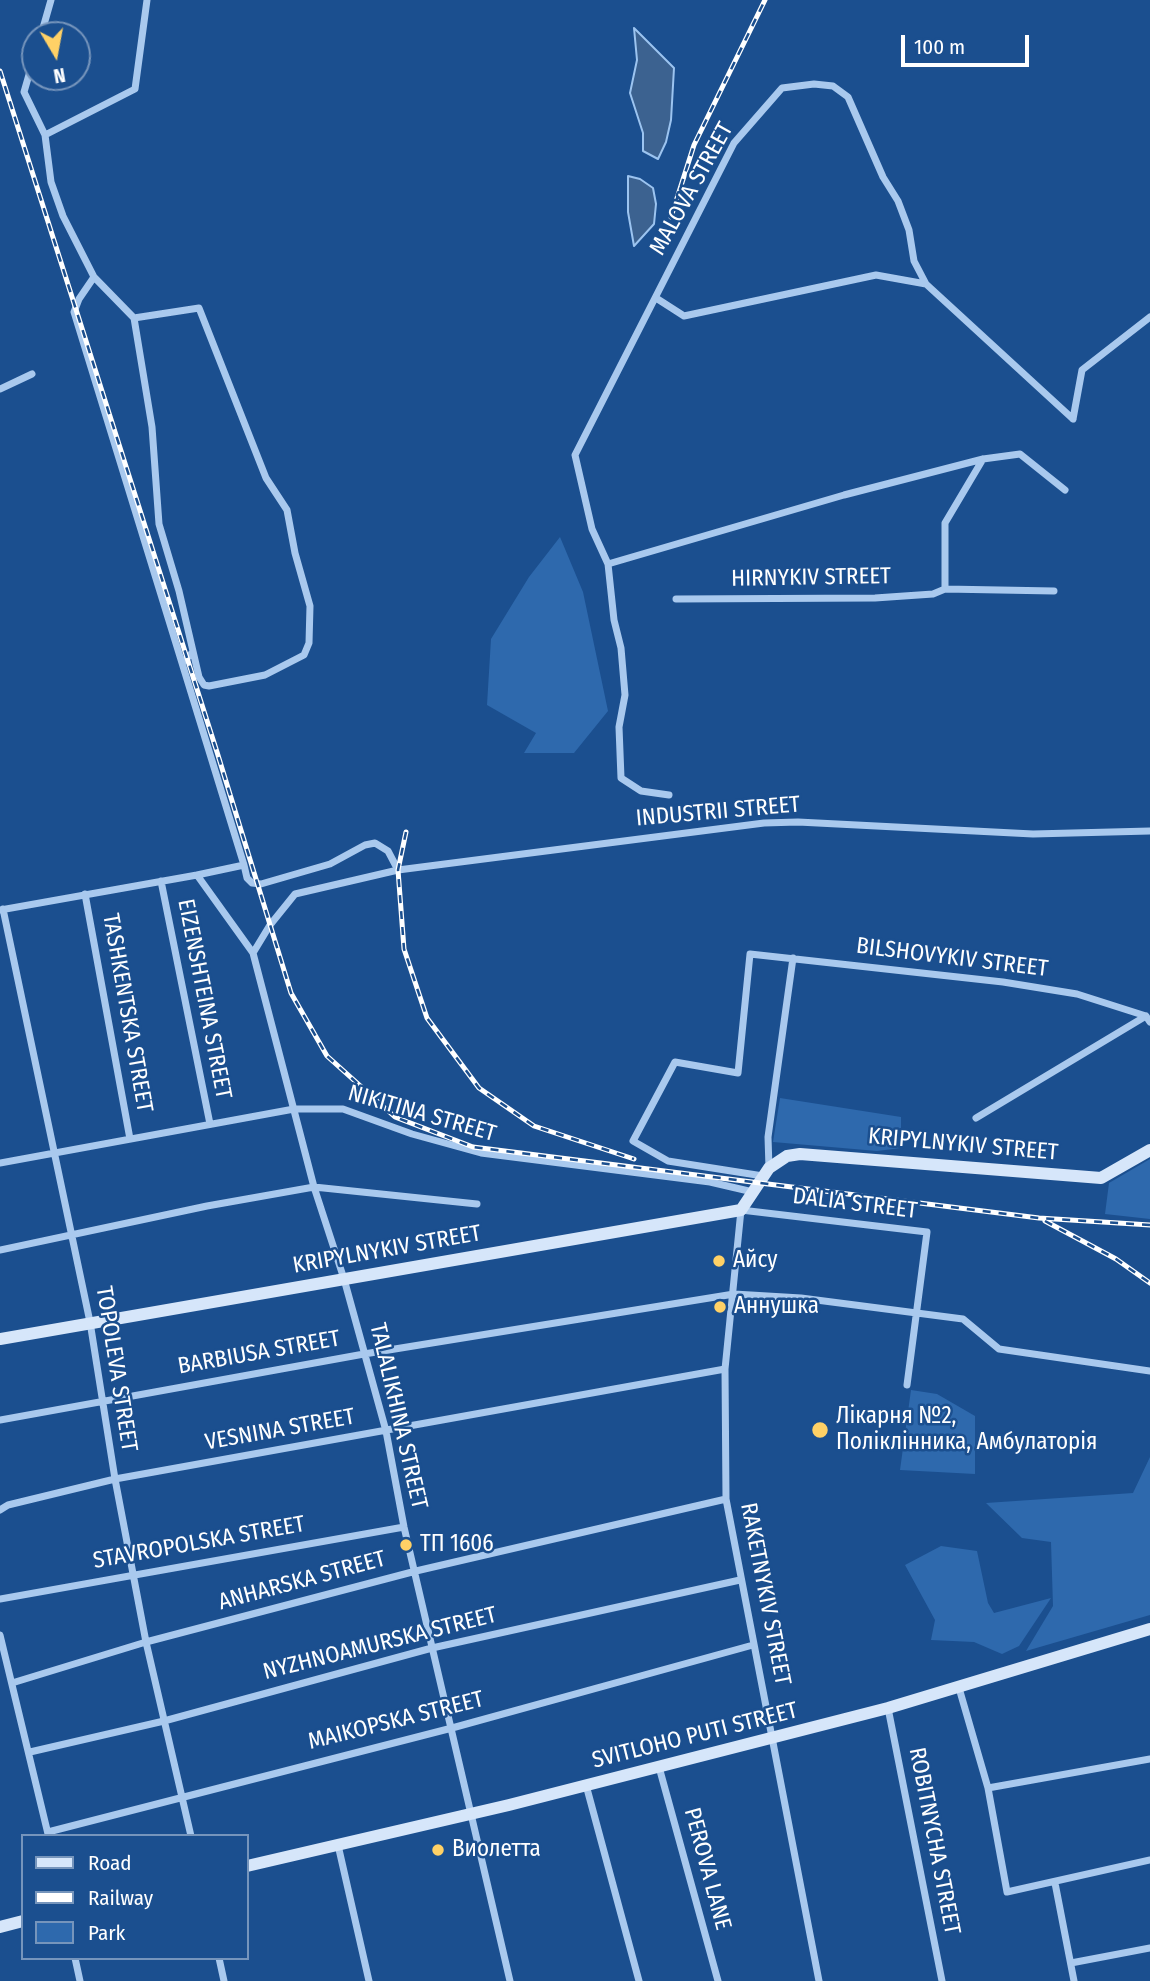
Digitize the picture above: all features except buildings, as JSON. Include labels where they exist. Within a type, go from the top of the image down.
[{"type":"street","points":[[45,21],[51,0]]},
{"type":"street","points":[[45,135],[135,89],[147,0]]},
{"type":"street","name":"MALOVA STREET","points":[[668,795],[641,791],[621,778],[619,727],[625,695],[608,564],[592,529],[575,455],[734,143],[782,88],[814,84],[833,86],[848,97],[883,177],[898,201],[909,230],[914,261],[926,284],[1073,419],[1082,369],[1150,317]]},
{"type":"street","points":[[24,91],[45,135],[51,182],[63,216],[94,277],[134,318],[152,427],[159,524],[204,685],[227,684],[265,675],[304,655],[309,643],[310,606],[295,553],[287,510],[266,478],[199,308],[134,318]]},
{"type":"street","points":[[656,298],[684,316],[876,275],[926,284]]},
{"type":"street","points":[[94,277],[79,299],[74,312],[247,878],[252,883],[261,884],[330,864],[365,845],[375,843],[388,851],[398,870]]},
{"type":"street","points":[[0,389],[32,374]]},
{"type":"street","points":[[608,564],[844,495],[983,459],[1020,454],[1065,490]]},
{"type":"street","points":[[945,589],[945,523],[983,459]]},
{"type":"street","name":"HIRNYKIV STREET","points":[[676,599],[875,598],[933,594],[945,589],[1054,591]]},
{"type":"street","points":[[182,663],[193,652]]},
{"type":"street","name":"INDUSTRII STREET","points":[[253,953],[270,925],[295,894],[398,870],[764,823],[799,822],[1033,834],[1150,831]]},
{"type":"street","points":[[1,909],[197,875],[244,864]]},
{"type":"street","points":[[197,875],[253,953]]},
{"type":"street","name":"EIZENSHTEINA STREET","points":[[161,881],[210,1124]]},
{"type":"street","name":"TASHKENTSKA STREET","points":[[85,894],[130,1139]]},
{"type":"street","name":"TOPOLEVA STREET","points":[[1,909],[73,1235],[145,1642],[191,1834]]},
{"type":"street","name":"TALALIKHINA STREET","points":[[253,953],[314,1187],[344,1279],[386,1431],[404,1527],[452,1728],[469,1815],[510,1981]]},
{"type":"street","name":"BILSHOVYKIV STREET","points":[[766,1172],[668,1161],[634,1141],[675,1062],[738,1073],[750,954],[1015,984],[1077,994],[1149,1017]]},
{"type":"street","points":[[741,1210],[766,1172],[768,1137],[793,958]]},
{"type":"street","name":"BILSHOVYKIV STREET","points":[[976,1118],[1149,1017]]},
{"type":"street","name":"NIKITINA STREET","points":[[0,1163],[294,1109],[343,1109],[412,1134],[481,1153],[710,1182],[753,1192]]},
{"type":"street","name":"KRIPYLNYKIV STREET","points":[[766,1172],[787,1156],[800,1154],[1101,1178],[1150,1150]]},
{"type":"street","points":[[0,1250],[206,1206],[314,1187],[477,1204]]},
{"type":"street","name":"KRIPYLNYKIV STREET","points":[[0,1339],[741,1210]]},
{"type":"street","name":"RAKETNYKIV STREET","points":[[741,1210],[725,1369],[726,1499],[819,1981]]},
{"type":"street","name":"DALIA STREET","points":[[741,1210],[927,1231],[907,1385]]},
{"type":"street","points":[[734,1294],[963,1319],[999,1349],[1150,1371]]},
{"type":"street","name":"BARBIUSA STREET","points":[[0,1420],[364,1354],[734,1294]]},
{"type":"street","name":"VESNINA STREET","points":[[0,1510],[8,1505],[115,1479],[725,1369]]},
{"type":"street","name":"ANHARSKA STREET","points":[[12,1683],[145,1642],[416,1571],[726,1499]]},
{"type":"street","name":"STAVROPOLSKA STREET","points":[[0,1599],[133,1573],[404,1527]]},
{"type":"street","name":"NYZHNOAMURSKA STREET","points":[[30,1752],[164,1721],[432,1648],[740,1580]]},
{"type":"street","name":"SVITLOHO PUTI STREET","points":[[248,1867],[469,1815],[888,1708],[1150,1629]]},
{"type":"street","points":[[0,1634],[48,1834]]},
{"type":"street","name":"MAIKOPSKA STREET","points":[[48,1834],[183,1795],[452,1728],[753,1645]]},
{"type":"street","points":[[959,1688],[988,1787],[1007,1892],[1150,1860]]},
{"type":"street","name":"ROBITNYCHA STREET","points":[[888,1708],[942,1981]]},
{"type":"street","points":[[988,1787],[1150,1759]]},
{"type":"street","name":"PEROVA LANE","points":[[659,1767],[718,1981]]},
{"type":"street","points":[[586,1785],[639,1981]]},
{"type":"street","points":[[338,1845],[369,1981]]},
{"type":"street","points":[[1055,1883],[1074,1981]]},
{"type":"street","points":[[0,1927],[21,1922]]},
{"type":"street","points":[[1071,1963],[1150,1948]]},
{"type":"street","points":[[75,1960],[80,1981]]},
{"type":"street","points":[[219,1960],[224,1981]]},
{"type":"green space","points":[[560,537],[583,592],[608,711],[574,753],[524,753],[536,733],[487,705],[491,639],[529,577]]},
{"type":"green space","points":[[780,1098],[901,1117],[901,1148],[877,1151],[773,1142]]},
{"type":"green space","points":[[1150,1159],[1150,1219],[1105,1214],[1109,1183]]},
{"type":"green space","points":[[911,1390],[937,1394],[975,1416],[975,1474],[900,1470]]},
{"type":"green space","points":[[1150,1457],[1150,1615],[1026,1651],[1053,1606],[1051,1542],[1022,1538],[986,1503],[1133,1493]]},
{"type":"green space","points":[[941,1546],[977,1551],[988,1603],[994,1613],[1051,1598],[1019,1646],[1002,1654],[974,1642],[931,1640],[935,1620],[905,1565]]},
{"type":"shaded area","points":[[634,28],[674,68],[671,120],[666,142],[658,159],[643,151],[643,133],[630,93],[637,60]]},
{"type":"shaded area","points":[[628,176],[640,179],[653,188],[656,204],[654,224],[634,246],[628,212]]},
{"type":"railway","points":[[671,217],[694,145],[765,0]]},
{"type":"railway","points":[[0,71],[291,993],[327,1056],[395,1117],[473,1147],[1039,1218],[1150,1225]]},
{"type":"railway","points":[[406,832],[398,870],[404,949],[427,1018],[479,1088],[534,1126],[634,1159]]},
{"type":"railway","points":[[1045,1221],[1116,1259],[1150,1283]]},
{"type":"place","name":"Айсу","points":[[719,1261]]},
{"type":"place","name":"Аннушка","points":[[720,1307]]},
{"type":"place","name":"Лікарня №2, Поліклінника, Амбулаторія","points":[[820,1430]]},
{"type":"place","name":"ТП 1606","points":[[406,1545]]},
{"type":"place","name":"Виолетта","points":[[438,1850]]}]
